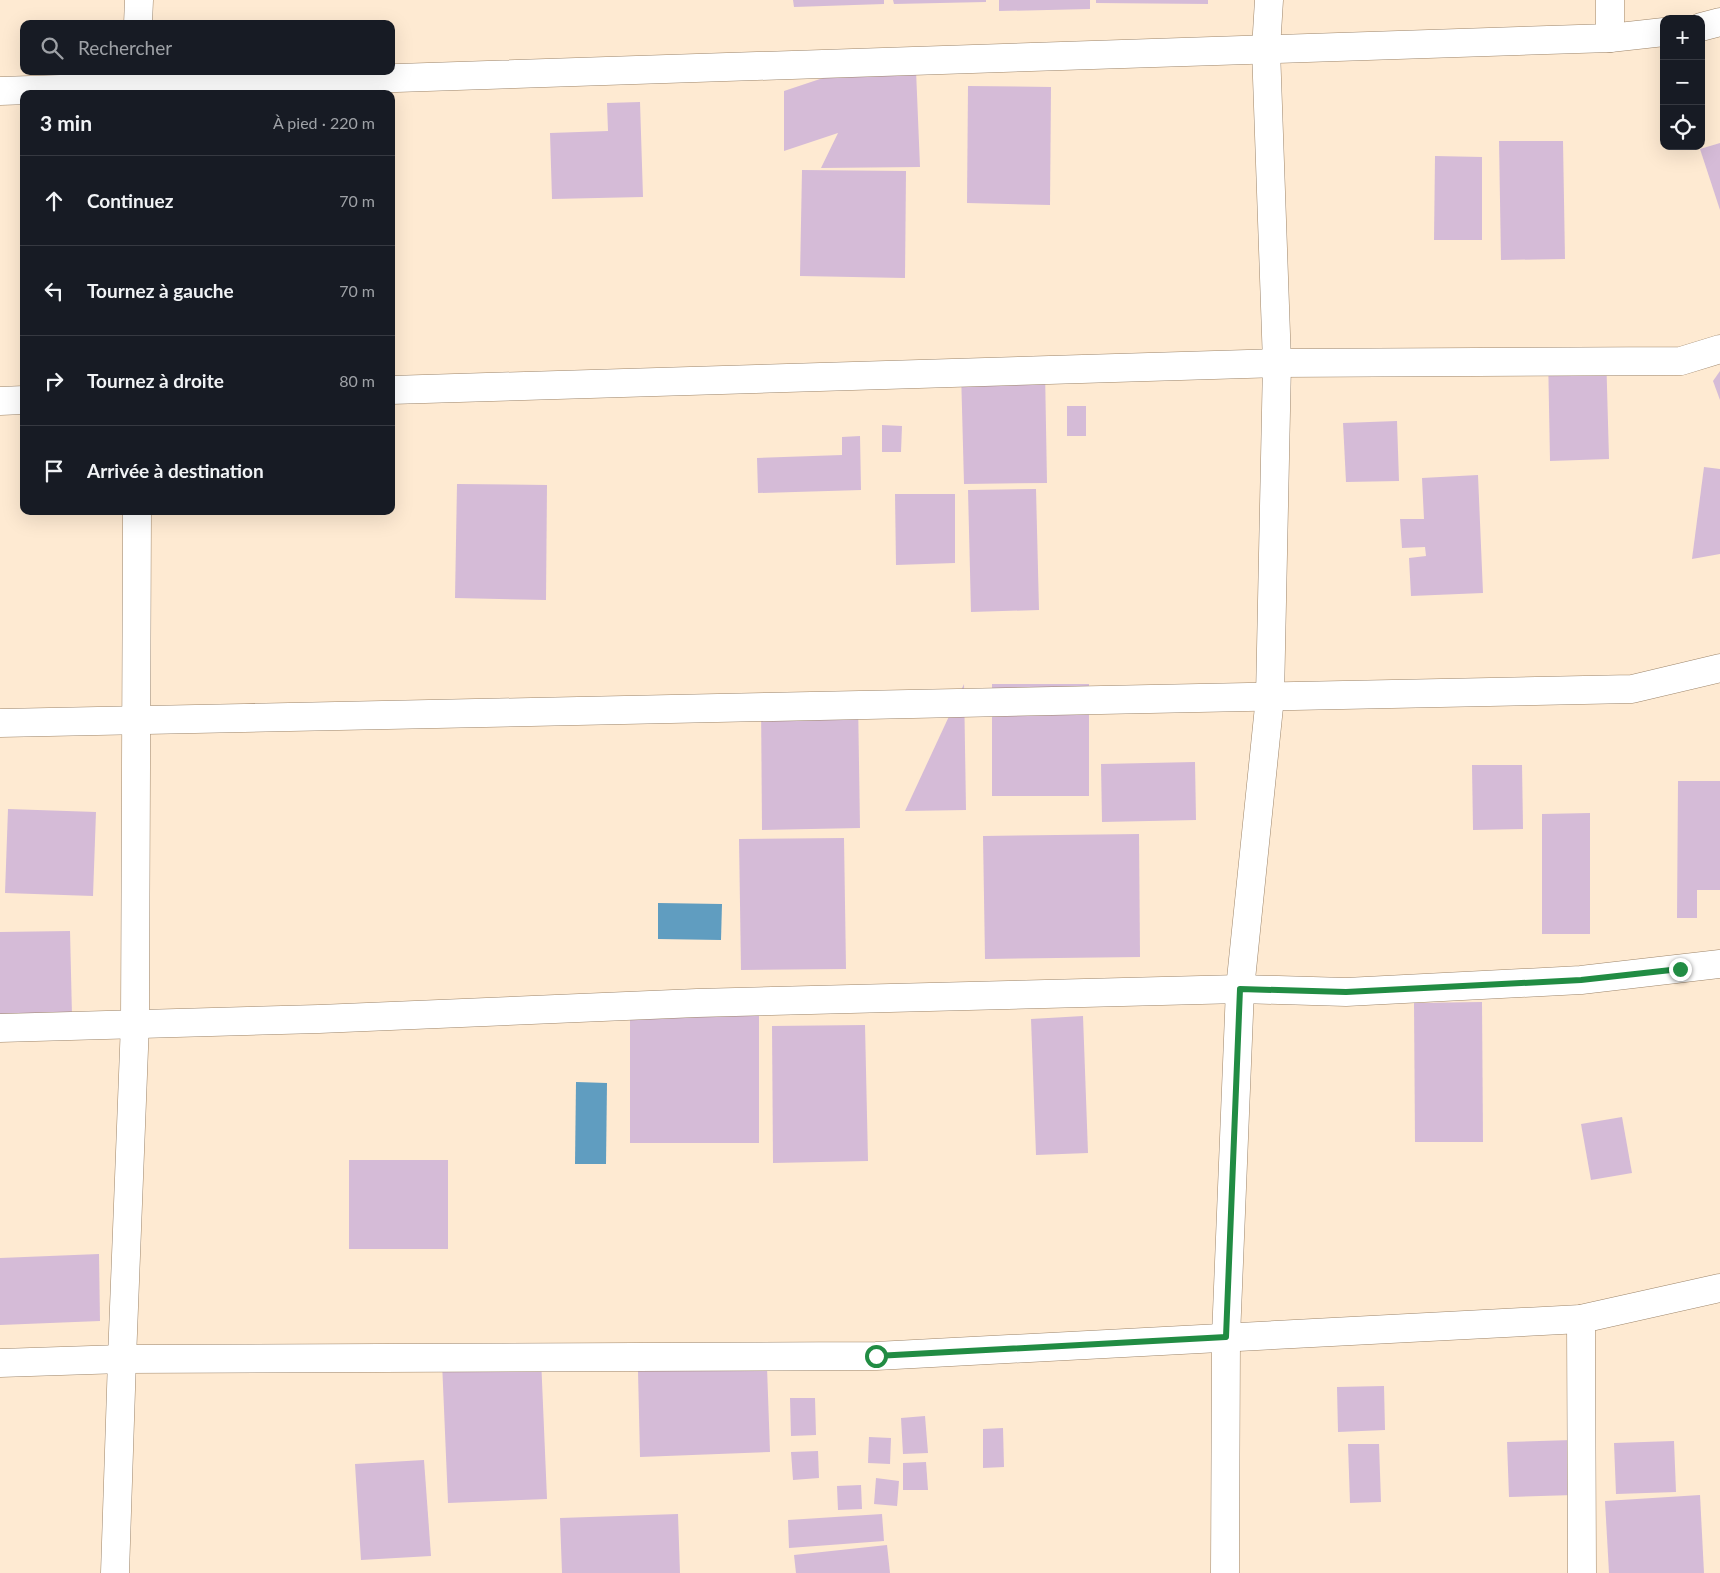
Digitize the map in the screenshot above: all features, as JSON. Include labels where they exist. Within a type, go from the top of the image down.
[{"type":"street","points":[[138,0],[138,20]]},
{"type":"street","points":[[1225,1573],[1226,1337],[1240,989],[1270,697],[1277,363],[1266,49],[1269,0]]},
{"type":"street","points":[[1610,0],[1610,38]]},
{"type":"street","points":[[1705,26],[1720,22]]},
{"type":"street","points":[[0,91],[138,84],[1610,38],[1660,32]]},
{"type":"street","points":[[395,390],[1277,363],[1681,361],[1720,349]]},
{"type":"street","points":[[0,401],[20,400]]},
{"type":"street","points":[[115,1573],[135,1023],[137,515]]},
{"type":"street","points":[[0,723],[1632,689],[1720,668]]},
{"type":"street","points":[[0,1028],[319,1019],[697,1003],[1240,989],[1346,992],[1581,980],[1720,964]]},
{"type":"street","points":[[0,1364],[122,1359],[876,1356],[1581,1319],[1720,1288]]},
{"type":"street","points":[[1581,1319],[1582,1573]]},
{"type":"water","points":[[658,903],[722,904],[721,940],[658,939]]},
{"type":"water","points":[[576,1082],[607,1083],[606,1164],[575,1164]]},
{"type":"building","points":[[793,0],[884,0],[884,4],[794,7]]},
{"type":"building","points":[[893,0],[986,0],[986,2],[894,4]]},
{"type":"building","points":[[999,0],[1090,0],[1090,9],[999,11]]},
{"type":"building","points":[[1096,0],[1208,0],[1208,4],[1096,3]]},
{"type":"building","points":[[916,70],[920,167],[821,168],[838,133],[784,151],[784,91],[829,76]]},
{"type":"building","points":[[968,86],[1051,87],[1050,205],[967,203]]},
{"type":"building","points":[[640,102],[643,197],[552,199],[550,133],[608,131],[607,103]]},
{"type":"building","points":[[1499,141],[1563,141],[1565,259],[1501,260]]},
{"type":"building","points":[[1720,143],[1720,210],[1700,150],[1705,150],[1705,148]]},
{"type":"building","points":[[1435,156],[1482,157],[1482,240],[1434,240]]},
{"type":"building","points":[[802,170],[906,171],[905,278],[800,276]]},
{"type":"building","points":[[1606,351],[1609,459],[1550,461],[1548,353]]},
{"type":"building","points":[[1045,370],[1047,483],[964,484],[961,371]]},
{"type":"building","points":[[1720,371],[1720,400],[1713,381]]},
{"type":"building","points":[[1067,406],[1086,406],[1086,436],[1067,436]]},
{"type":"building","points":[[1397,421],[1399,481],[1346,482],[1343,423]]},
{"type":"building","points":[[882,425],[902,426],[901,452],[882,452]]},
{"type":"building","points":[[860,436],[861,490],[758,493],[757,458],[842,455],[842,437]]},
{"type":"building","points":[[1704,467],[1720,469],[1720,554],[1692,559]]},
{"type":"building","points":[[1478,475],[1483,593],[1411,596],[1409,558],[1426,556],[1425,547],[1402,548],[1400,519],[1424,519],[1422,478]]},
{"type":"building","points":[[457,484],[547,485],[546,600],[455,598]]},
{"type":"building","points":[[1036,489],[1039,610],[971,612],[968,490]]},
{"type":"building","points":[[895,494],[955,494],[955,563],[896,565]]},
{"type":"building","points":[[964,684],[966,810],[905,811]]},
{"type":"building","points":[[992,684],[1089,684],[1089,796],[992,796]]},
{"type":"building","points":[[858,699],[860,828],[762,830],[761,700]]},
{"type":"building","points":[[1195,762],[1196,820],[1102,822],[1101,764]]},
{"type":"building","points":[[1472,765],[1522,765],[1523,829],[1473,830]]},
{"type":"building","points":[[1678,781],[1720,781],[1720,890],[1697,890],[1697,918],[1677,918]]},
{"type":"building","points":[[8,809],[96,812],[93,896],[5,893]]},
{"type":"building","points":[[1590,813],[1590,934],[1542,934],[1542,814]]},
{"type":"building","points":[[1139,834],[1140,957],[985,959],[983,836]]},
{"type":"building","points":[[844,838],[846,969],[741,970],[739,839]]},
{"type":"building","points":[[70,931],[72,1016],[0,1017],[0,932]]},
{"type":"building","points":[[1482,1002],[1483,1142],[1415,1142],[1414,1003]]},
{"type":"building","points":[[630,1012],[759,1012],[759,1143],[630,1143]]},
{"type":"building","points":[[1083,1016],[1088,1153],[1036,1155],[1031,1019]]},
{"type":"building","points":[[865,1025],[868,1161],[773,1163],[772,1026]]},
{"type":"building","points":[[1622,1117],[1632,1173],[1591,1180],[1581,1124]]},
{"type":"building","points":[[349,1160],[448,1160],[448,1249],[349,1249]]},
{"type":"building","points":[[99,1254],[100,1321],[0,1325],[0,1258]]},
{"type":"building","points":[[541,1358],[547,1499],[448,1503],[442,1362]]},
{"type":"building","points":[[767,1367],[770,1452],[640,1457],[638,1371]]},
{"type":"building","points":[[1384,1386],[1385,1430],[1338,1432],[1337,1387]]},
{"type":"building","points":[[790,1398],[815,1398],[816,1435],[791,1436]]},
{"type":"building","points":[[925,1416],[928,1453],[903,1454],[901,1418]]},
{"type":"building","points":[[1003,1428],[1004,1467],[983,1468],[983,1429]]},
{"type":"building","points":[[869,1437],[891,1438],[890,1464],[868,1463]]},
{"type":"building","points":[[1572,1440],[1574,1495],[1509,1497],[1507,1442]]},
{"type":"building","points":[[1674,1441],[1676,1492],[1616,1494],[1614,1443]]},
{"type":"building","points":[[1348,1444],[1379,1444],[1381,1502],[1350,1503]]},
{"type":"building","points":[[818,1451],[819,1478],[793,1480],[791,1452]]},
{"type":"building","points":[[424,1460],[431,1556],[361,1560],[355,1464]]},
{"type":"building","points":[[926,1462],[928,1490],[903,1490],[903,1463]]},
{"type":"building","points":[[876,1478],[899,1481],[897,1506],[874,1504]]},
{"type":"building","points":[[861,1485],[862,1509],[838,1510],[837,1486]]},
{"type":"building","points":[[1700,1495],[1704,1573],[1609,1573],[1605,1501]]},
{"type":"building","points":[[678,1514],[680,1573],[562,1573],[560,1518]]},
{"type":"building","points":[[882,1514],[884,1541],[789,1548],[788,1520]]},
{"type":"building","points":[[887,1545],[890,1573],[796,1573],[794,1555]]},
{"type":"route","points":[[876,1356],[1226,1337],[1240,989],[1346,992],[1581,980],[1680,969]]}]
